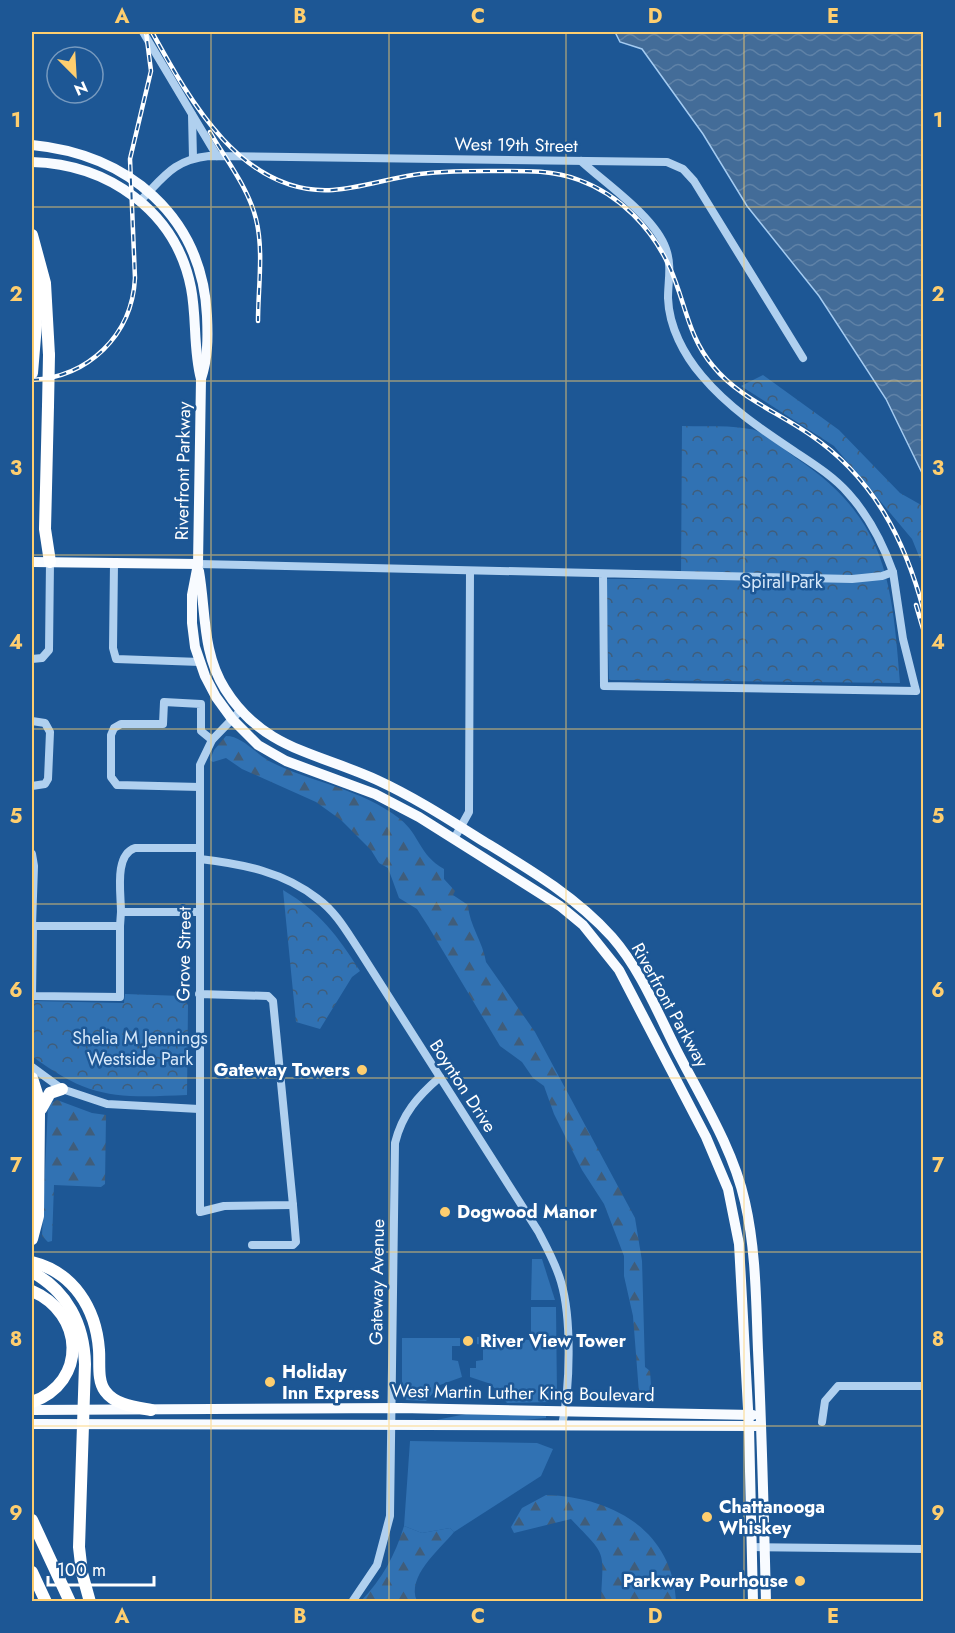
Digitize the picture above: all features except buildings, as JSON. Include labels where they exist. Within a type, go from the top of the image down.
[{"type":"highway","points":[[32,235],[45,283],[49,356],[45,529],[50,562]]},
{"type":"highway","points":[[32,253],[36,307],[32,373]]},
{"type":"highway","points":[[32,1078],[37,1091],[39,1114],[38,1216],[32,1239]]},
{"type":"highway","points":[[39,1114],[44,1100],[50,1093],[62,1089]]},
{"type":"highway","points":[[32,1262],[47,1266],[64,1276],[88,1306],[96,1332],[101,1380],[106,1392],[122,1403],[151,1410]]},
{"type":"highway","points":[[32,1272],[61,1294],[77,1318],[85,1351],[79,1547],[82,1574],[90,1602]]},
{"type":"highway","points":[[32,1291],[58,1307],[69,1325],[74,1347],[63,1379],[51,1392],[32,1402]]},
{"type":"highway","points":[[32,1520],[70,1602]]},
{"type":"highway","points":[[32,1572],[46,1602]]},
{"type":"main road","name":"Riverfront Parkway","points":[[32,146],[63,150],[97,161],[122,173],[150,192],[180,228],[201,276],[206,302],[208,357],[201,379],[198,564],[207,644],[225,688],[241,710],[274,739],[375,779],[415,799],[559,889],[583,907],[614,940],[646,991],[723,1141],[736,1171],[748,1218],[754,1269],[762,1422],[766,1602]]},
{"type":"main road","name":"Riverfront Parkway","points":[[32,162],[69,166],[93,174],[140,201],[170,234],[185,267],[193,303],[195,358],[201,379]]},
{"type":"main road","points":[[32,562],[198,564]]},
{"type":"main road","name":"Riverfront Parkway","points":[[198,564],[192,595],[192,623],[200,662],[216,697],[232,719],[258,745],[286,760],[375,794],[454,839],[560,906],[584,925],[603,947],[637,1001],[706,1137],[728,1189],[735,1219],[739,1244],[749,1427],[753,1602]]},
{"type":"main road","name":"West Martin Luther King Boulevard","points":[[32,1410],[390,1408],[748,1414],[762,1422]]},
{"type":"main road","name":"West Martin Luther King Boulevard","points":[[32,1424],[749,1427],[762,1422]]},
{"type":"street","points":[[143,32],[217,156]]},
{"type":"street","points":[[192,114],[193,158]]},
{"type":"street","name":"West 19th Street","points":[[140,201],[173,166],[193,158],[217,156],[668,162],[683,169],[694,181],[803,358]]},
{"type":"street","points":[[581,161],[642,216],[665,246],[670,261],[668,298],[671,317],[678,338],[701,375],[748,419],[817,466],[847,491],[879,538],[892,572],[903,639],[916,691],[604,686],[603,574]]},
{"type":"street","points":[[32,659],[42,658],[49,650],[50,562]]},
{"type":"street","points":[[114,563],[113,648],[116,659],[200,662]]},
{"type":"street","points":[[198,564],[852,579],[882,576],[892,572]]},
{"type":"street","points":[[454,839],[469,812],[470,571]]},
{"type":"street","points":[[200,786],[127,787],[117,785],[111,777],[111,735],[114,728],[121,724],[163,724],[164,702],[201,704],[201,731],[212,740]]},
{"type":"street","name":"Grove Street","points":[[241,710],[212,740],[200,765],[200,1212],[224,1206],[293,1205]]},
{"type":"street","points":[[32,721],[45,723],[50,732],[48,778],[45,784],[32,786]]},
{"type":"street","points":[[32,854],[32,996],[120,997],[122,859],[129,850],[135,848],[200,848]]},
{"type":"street","name":"Boynton Drive","points":[[200,859],[237,863],[274,874],[319,899],[339,920],[440,1077],[538,1231],[553,1259],[566,1307],[566,1411],[562,1426]]},
{"type":"street","points":[[121,912],[200,912]]},
{"type":"street","points":[[32,926],[120,926]]},
{"type":"street","points":[[199,994],[268,996],[273,1001],[296,1242],[293,1245],[252,1245]]},
{"type":"street","points":[[32,1068],[62,1089],[106,1104],[199,1109]]},
{"type":"street","name":"Gateway Avenue","points":[[352,1602],[377,1564],[385,1542],[390,1516],[395,1143],[407,1112],[420,1094],[440,1077]]},
{"type":"street","points":[[735,1219],[748,1218]]},
{"type":"street","points":[[822,1422],[825,1401],[838,1386],[859,1384],[924,1386]]},
{"type":"street","points":[[752,1547],[924,1549]]},
{"type":"green space","points":[[763,375],[839,430],[900,493],[923,506],[923,566],[912,539],[834,446],[741,386]]},
{"type":"green space","name":"Spiral Park","points":[[682,426],[755,430],[826,481],[850,504],[867,529],[888,583],[900,683],[609,680],[606,579],[681,579]]},
{"type":"green space","points":[[226,736],[238,739],[269,761],[285,769],[369,800],[400,819],[407,825],[429,858],[444,869],[444,879],[455,891],[453,895],[468,905],[486,962],[535,1032],[635,1218],[642,1261],[645,1367],[650,1371],[652,1399],[641,1399],[639,1393],[633,1316],[624,1276],[624,1256],[604,1204],[582,1170],[554,1114],[544,1086],[533,1078],[522,1062],[500,1046],[417,909],[399,898],[388,868],[379,863],[371,850],[341,820],[316,802],[242,769],[226,758],[213,762],[210,760],[214,750]]},
{"type":"green space","points":[[283,890],[296,898],[327,925],[360,971],[352,977],[320,1029],[296,1022]]},
{"type":"green space","name":"Shelia M Jennings Westside Park","points":[[125,994],[182,996],[188,1005],[187,1095],[141,1096],[105,1093],[70,1081],[32,1056],[32,1001],[124,1003]]},
{"type":"green space","points":[[57,1100],[92,1113],[106,1115],[105,1184],[101,1187],[54,1185],[52,1241],[48,1242],[42,1236],[48,1105]]},
{"type":"green space","points":[[532,1259],[542,1259],[555,1300],[531,1300]]},
{"type":"green space","points":[[531,1307],[556,1307],[557,1396],[553,1402],[507,1403],[491,1384],[470,1377],[470,1368],[476,1368],[476,1361],[483,1360],[483,1345],[477,1344],[477,1337],[531,1340]]},
{"type":"green space","points":[[402,1338],[460,1338],[460,1346],[452,1346],[452,1360],[458,1361],[462,1377],[440,1385],[426,1401],[406,1400],[402,1393]]},
{"type":"green space","points":[[466,1414],[546,1415],[546,1418],[493,1423],[436,1420]]},
{"type":"green space","points":[[410,1441],[537,1443],[553,1449],[541,1476],[454,1532],[450,1528],[422,1533],[404,1526]]},
{"type":"green space","points":[[546,1495],[594,1502],[634,1522],[651,1537],[663,1555],[672,1576],[676,1601],[601,1601],[601,1555],[592,1541],[571,1519],[514,1533],[511,1527],[522,1508]]},
{"type":"green space","points":[[404,1526],[422,1533],[450,1528],[454,1532],[420,1573],[415,1592],[417,1601],[361,1601],[387,1566]]},
{"type":"water","points":[[615,32],[923,32],[923,475],[886,399],[819,296],[747,206],[703,134],[642,49],[620,42]]},
{"type":"railway","points":[[32,380],[71,371],[88,362],[116,335],[126,318],[135,278],[130,159],[151,71],[146,32]]},
{"type":"railway","points":[[152,32],[183,86],[222,138],[245,160],[272,177],[301,188],[333,190],[432,173],[534,171],[568,176],[608,194],[633,215],[663,253],[675,280],[692,331],[713,366],[734,387],[832,451],[869,490],[896,535],[907,559],[924,612]]},
{"type":"railway","points":[[210,132],[248,196],[256,219],[260,257],[258,321]]},
{"type":"railway","points":[[916,605],[924,632]]},
{"type":"place","name":"Gateway Towers","points":[[362,1070]]},
{"type":"place","name":"Dogwood Manor","points":[[445,1212]]},
{"type":"place","name":"River View Tower","points":[[468,1341]]},
{"type":"place","name":"Holiday Inn Express","points":[[270,1382]]},
{"type":"place","name":"Chattanooga Whiskey","points":[[707,1517]]},
{"type":"place","name":"Parkway Pourhouse","points":[[800,1581]]}]
